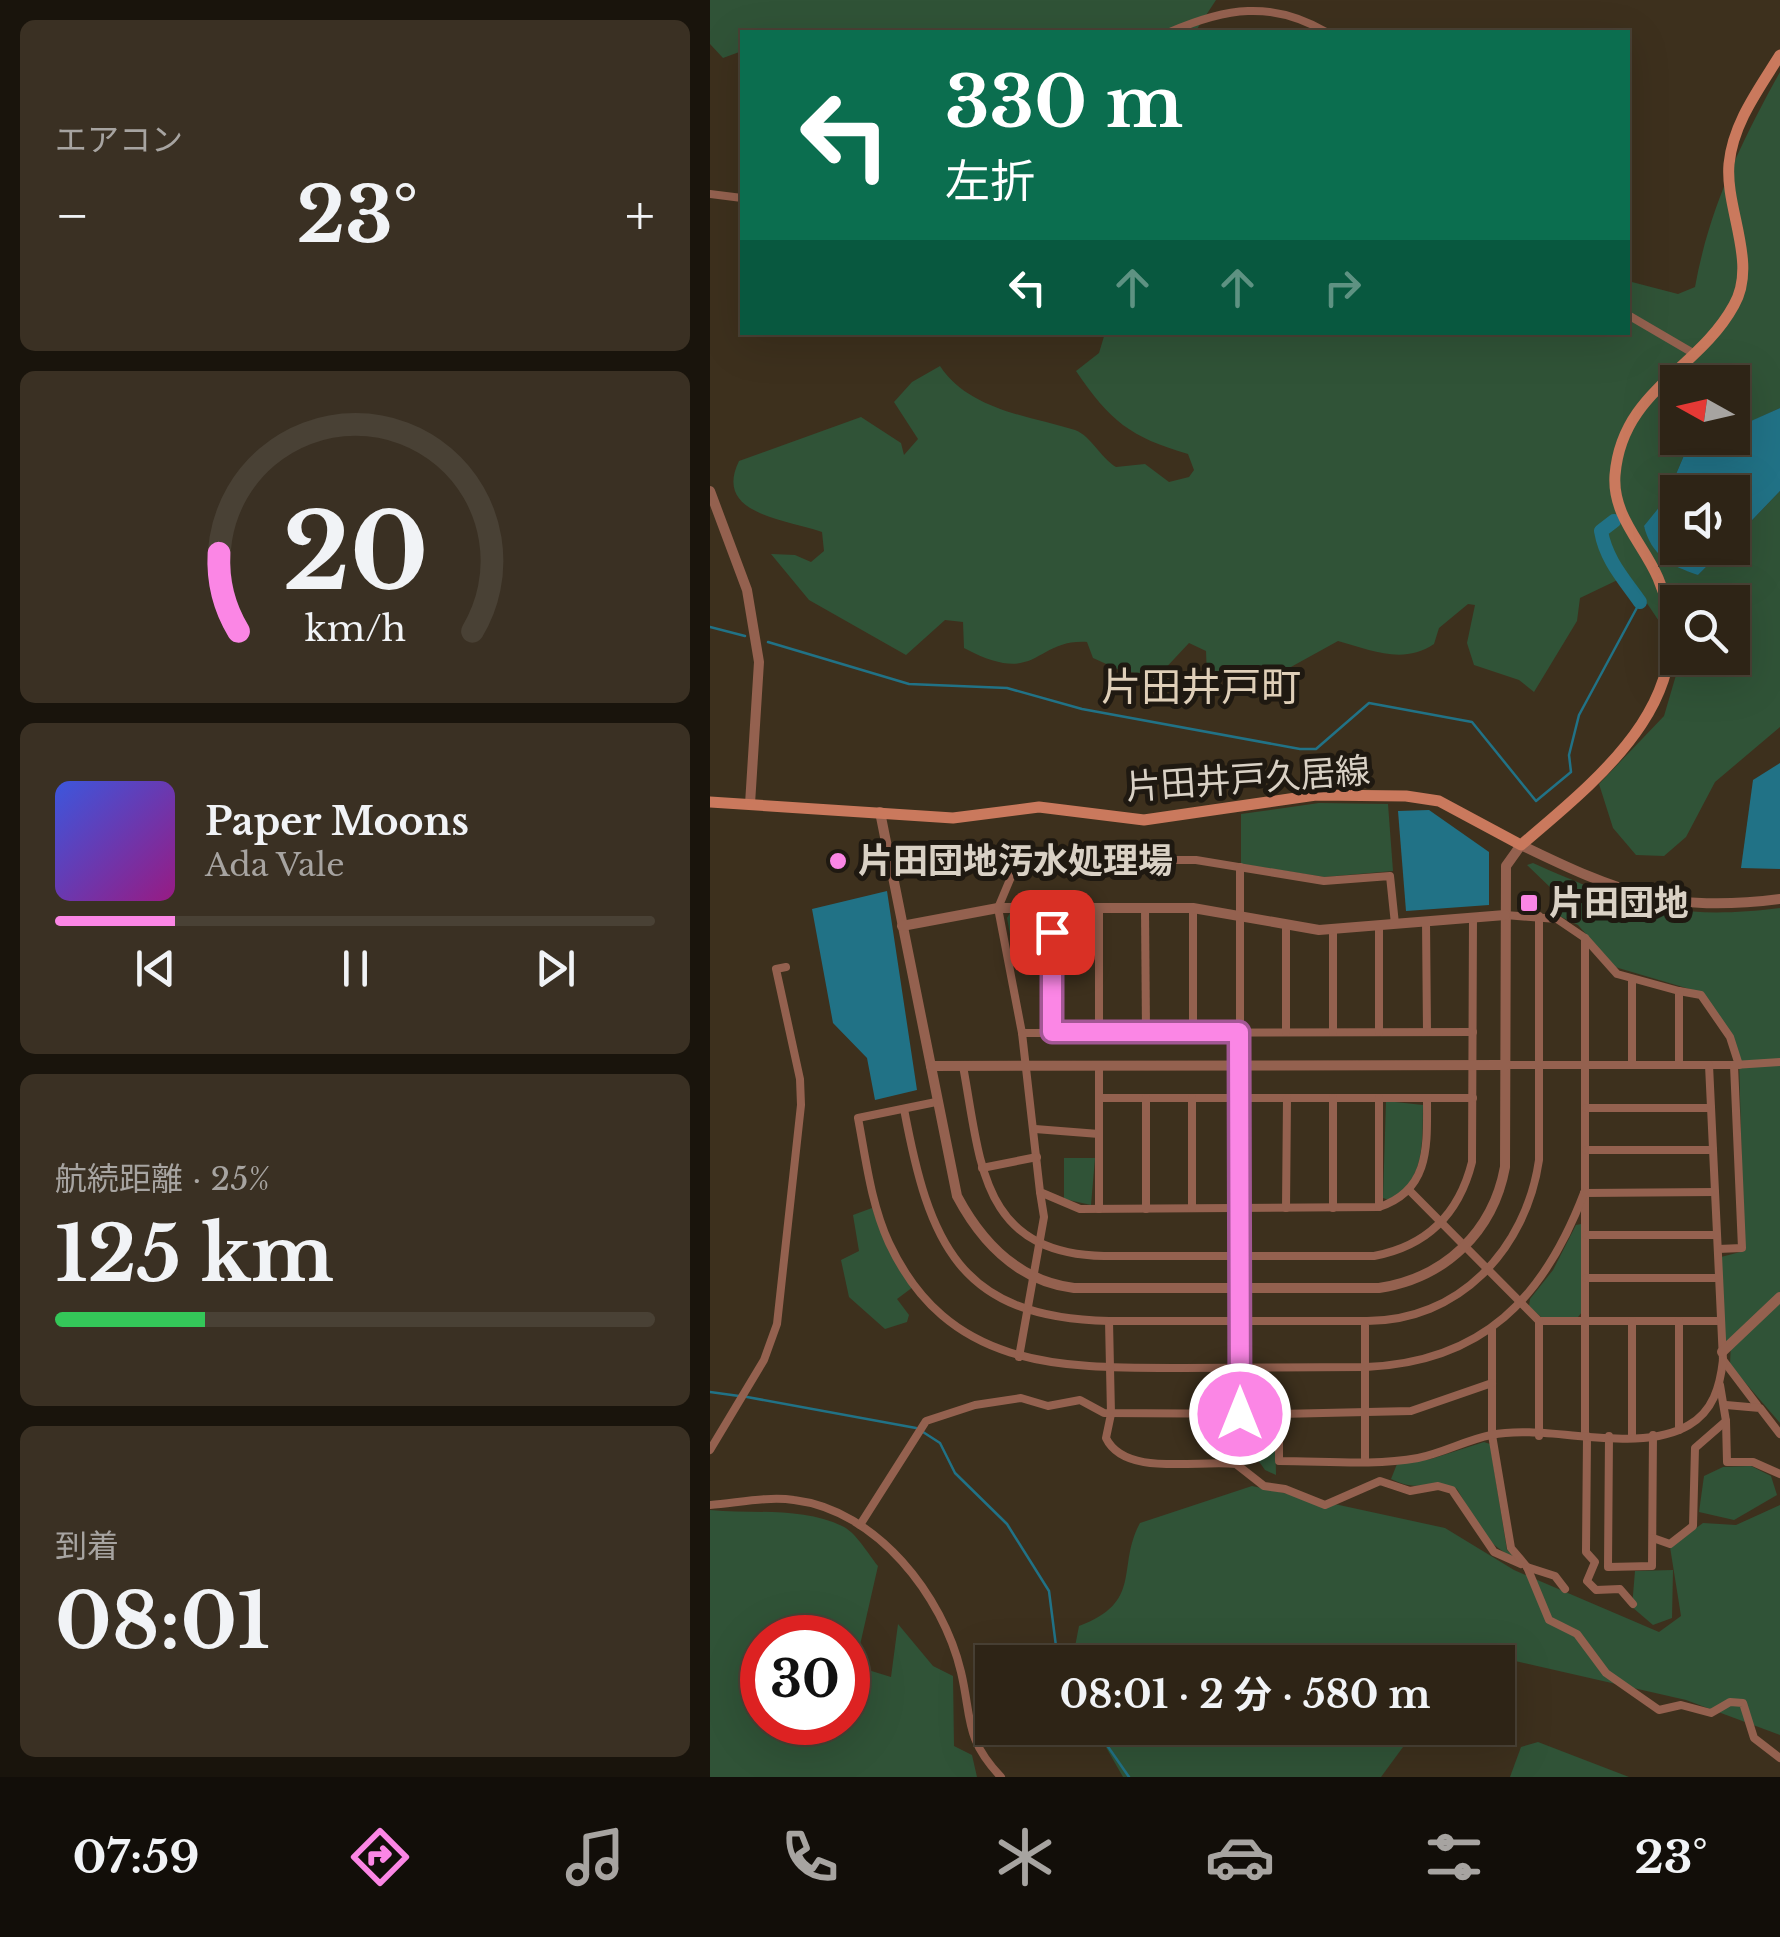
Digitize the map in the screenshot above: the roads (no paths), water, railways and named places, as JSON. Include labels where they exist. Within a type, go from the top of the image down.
[{"type":"main road","points":[[1522,845],[1639,730],[1666,680],[1672,618],[1656,573],[1622,514],[1615,474],[1623,437],[1639,405],[1717,331],[1737,302],[1742,260],[1729,166],[1736,129],[1780,54]]},
{"type":"main road","name":"片田井戸久居線","points":[[710,802],[953,818],[1040,808],[1144,820],[1316,796],[1406,796],[1439,801],[1522,845]]},
{"type":"street","points":[[1234,10],[1236,0]]},
{"type":"street","points":[[1175,30],[1234,10],[1269,11],[1321,30]]},
{"type":"street","points":[[710,194],[740,198]]},
{"type":"street","points":[[1630,317],[1693,353]]},
{"type":"street","points":[[710,491],[747,590],[759,662],[750,804]]},
{"type":"street","points":[[880,812],[957,1196],[970,1222],[999,1255],[1034,1278],[1086,1288],[1390,1286],[1423,1276],[1465,1247],[1488,1217],[1503,1177],[1506,866],[1522,845],[1597,882],[1643,897],[1716,905],[1780,898]]},
{"type":"street","points":[[1019,1357],[1044,1216],[1028,1066],[998,908],[1011,877],[1043,860],[1196,860],[1324,881],[1390,876],[1395,924]]},
{"type":"street","points":[[1240,867],[1240,1414]]},
{"type":"street","points":[[902,926],[998,908],[1193,908],[1333,929],[1505,915],[1557,918],[1585,938],[1608,967],[1632,980],[1701,995],[1730,1037],[1736,1065],[1742,1248],[1718,1250]]},
{"type":"street","points":[[1052,908],[1052,1032]]},
{"type":"street","points":[[1099,908],[1099,1032]]},
{"type":"street","points":[[1146,908],[1146,1032]]},
{"type":"street","points":[[1193,908],[1193,1032]]},
{"type":"street","points":[[904,1109],[922,1196],[946,1248],[984,1286],[1028,1312],[1109,1321],[1365,1320],[1406,1316],[1441,1304],[1488,1270],[1518,1231],[1536,1184],[1538,916]]},
{"type":"street","points":[[964,1066],[982,1168],[996,1206],[1013,1226],[1040,1245],[1085,1256],[1374,1256],[1408,1246],[1441,1223],[1466,1189],[1472,1162],[1473,917]]},
{"type":"street","points":[[1426,921],[1426,1032]]},
{"type":"street","points":[[1286,924],[1286,1032]]},
{"type":"street","points":[[1379,925],[1379,1032]]},
{"type":"street","points":[[1333,929],[1333,1032]]},
{"type":"street","points":[[1585,938],[1586,1552],[1596,1562],[1586,1582],[1596,1590],[1620,1589],[1633,1604]]},
{"type":"street","points":[[710,1450],[742,1401],[777,1324],[796,1162],[800,1079],[776,969],[786,967]]},
{"type":"street","points":[[1632,980],[1632,1065]]},
{"type":"street","points":[[1679,990],[1679,1065]]},
{"type":"street","points":[[1022,1033],[1473,1032]]},
{"type":"street","points":[[930,1066],[1780,1062]]},
{"type":"street","points":[[1709,1065],[1723,1356],[1720,1385],[1726,1405],[1727,1462],[1753,1462],[1780,1474]]},
{"type":"street","points":[[1098,1209],[1099,1066]]},
{"type":"street","points":[[1099,1098],[1473,1098]]},
{"type":"street","points":[[1146,1098],[1146,1209]]},
{"type":"street","points":[[1192,1098],[1192,1208]]},
{"type":"street","points":[[1286,1208],[1287,1098]]},
{"type":"street","points":[[1333,1098],[1333,1208]]},
{"type":"street","points":[[1379,1098],[1379,1207]]},
{"type":"street","points":[[1040,1192],[1071,1208],[1379,1207],[1408,1190],[1425,1160],[1426,1098]]},
{"type":"street","points":[[936,1102],[858,1118],[876,1210],[890,1244],[909,1277],[942,1313],[972,1335],[1019,1357],[1067,1367],[1366,1367],[1404,1364],[1442,1354],[1492,1328],[1522,1304],[1551,1266],[1584,1193]]},
{"type":"street","points":[[1586,1108],[1711,1108]]},
{"type":"street","points":[[1035,1129],[1099,1134]]},
{"type":"street","points":[[1586,1150],[1713,1150]]},
{"type":"street","points":[[982,1168],[1037,1157]]},
{"type":"street","points":[[1408,1190],[1539,1321],[1721,1321]]},
{"type":"street","points":[[1584,1193],[1715,1192]]},
{"type":"street","points":[[1586,1236],[1717,1235]]},
{"type":"street","points":[[1586,1278],[1719,1278]]},
{"type":"street","points":[[1723,1356],[1780,1297]]},
{"type":"street","points":[[1365,1320],[1365,1462]]},
{"type":"street","points":[[1109,1321],[1111,1414],[1106,1438],[1122,1455],[1168,1467],[1236,1464],[1264,1486],[1285,1489],[1322,1504],[1340,1502],[1380,1481],[1414,1492],[1444,1486],[1455,1492],[1471,1524],[1494,1552],[1555,1576],[1566,1589]]},
{"type":"street","points":[[1539,1321],[1539,1436]]},
{"type":"street","points":[[1632,1321],[1632,1435]]},
{"type":"street","points":[[1679,1321],[1679,1430]]},
{"type":"street","points":[[1492,1328],[1492,1435],[1511,1548],[1524,1565],[1547,1618],[1576,1634],[1606,1673],[1662,1710],[1681,1705],[1711,1713],[1730,1702],[1744,1703],[1754,1738],[1780,1758]]},
{"type":"street","points":[[1723,1356],[1780,1434]]},
{"type":"street","points":[[860,1525],[920,1430],[975,1405],[1021,1398],[1048,1406],[1080,1400],[1111,1414],[1365,1414],[1411,1411],[1492,1383]]},
{"type":"street","points":[[1279,1414],[1280,1461],[1365,1462],[1416,1458],[1492,1435],[1652,1435],[1679,1430],[1701,1416],[1720,1385]]},
{"type":"street","points":[[1726,1405],[1760,1408]]},
{"type":"street","points":[[1652,1538],[1670,1544],[1693,1526],[1695,1448],[1726,1422]]},
{"type":"street","points":[[1609,1436],[1608,1567],[1652,1566],[1652,1435]]},
{"type":"street","points":[[710,1504],[795,1500],[860,1525],[888,1544],[937,1610],[961,1673],[966,1720],[1002,1777]]},
{"type":"water","points":[[1780,408],[1780,491],[1750,522],[1750,475],[1676,475],[1684,455],[1750,455],[1751,421]]},
{"type":"water","points":[[1660,506],[1660,555],[1647,536],[1644,526]]},
{"type":"water","points":[[1674,565],[1708,565],[1698,575]]},
{"type":"water","points":[[1780,763],[1780,869],[1741,868],[1753,780]]},
{"type":"water","points":[[1429,810],[1489,852],[1489,905],[1406,911],[1398,811]]},
{"type":"water","points":[[887,891],[917,1090],[875,1100],[867,1058],[833,1023],[812,909]]},
{"type":"waterway","points":[[1614,521],[1601,531],[1603,541],[1616,569],[1640,602]]},
{"type":"waterway","points":[[768,642],[909,684],[1007,688],[1082,709],[1300,749],[1316,749],[1369,703],[1472,722],[1536,801],[1571,772],[1569,755],[1579,715],[1640,602]]},
{"type":"waterway","points":[[710,627],[745,636]]},
{"type":"waterway","points":[[710,1392],[739,1396]]},
{"type":"waterway","points":[[747,1397],[916,1428]]},
{"type":"waterway","points":[[923,1432],[940,1443],[955,1473],[1007,1524],[1049,1591],[1056,1645]]},
{"type":"waterway","points":[[1107,1745],[1129,1777]]},
{"type":"place","name":"片田団地汚水処理場","points":[[838,861]]},
{"type":"place","name":"片田団地","points":[[1529,903]]},
{"type":"district","name":"片田井戸町","points":[[1201,687]]}]
